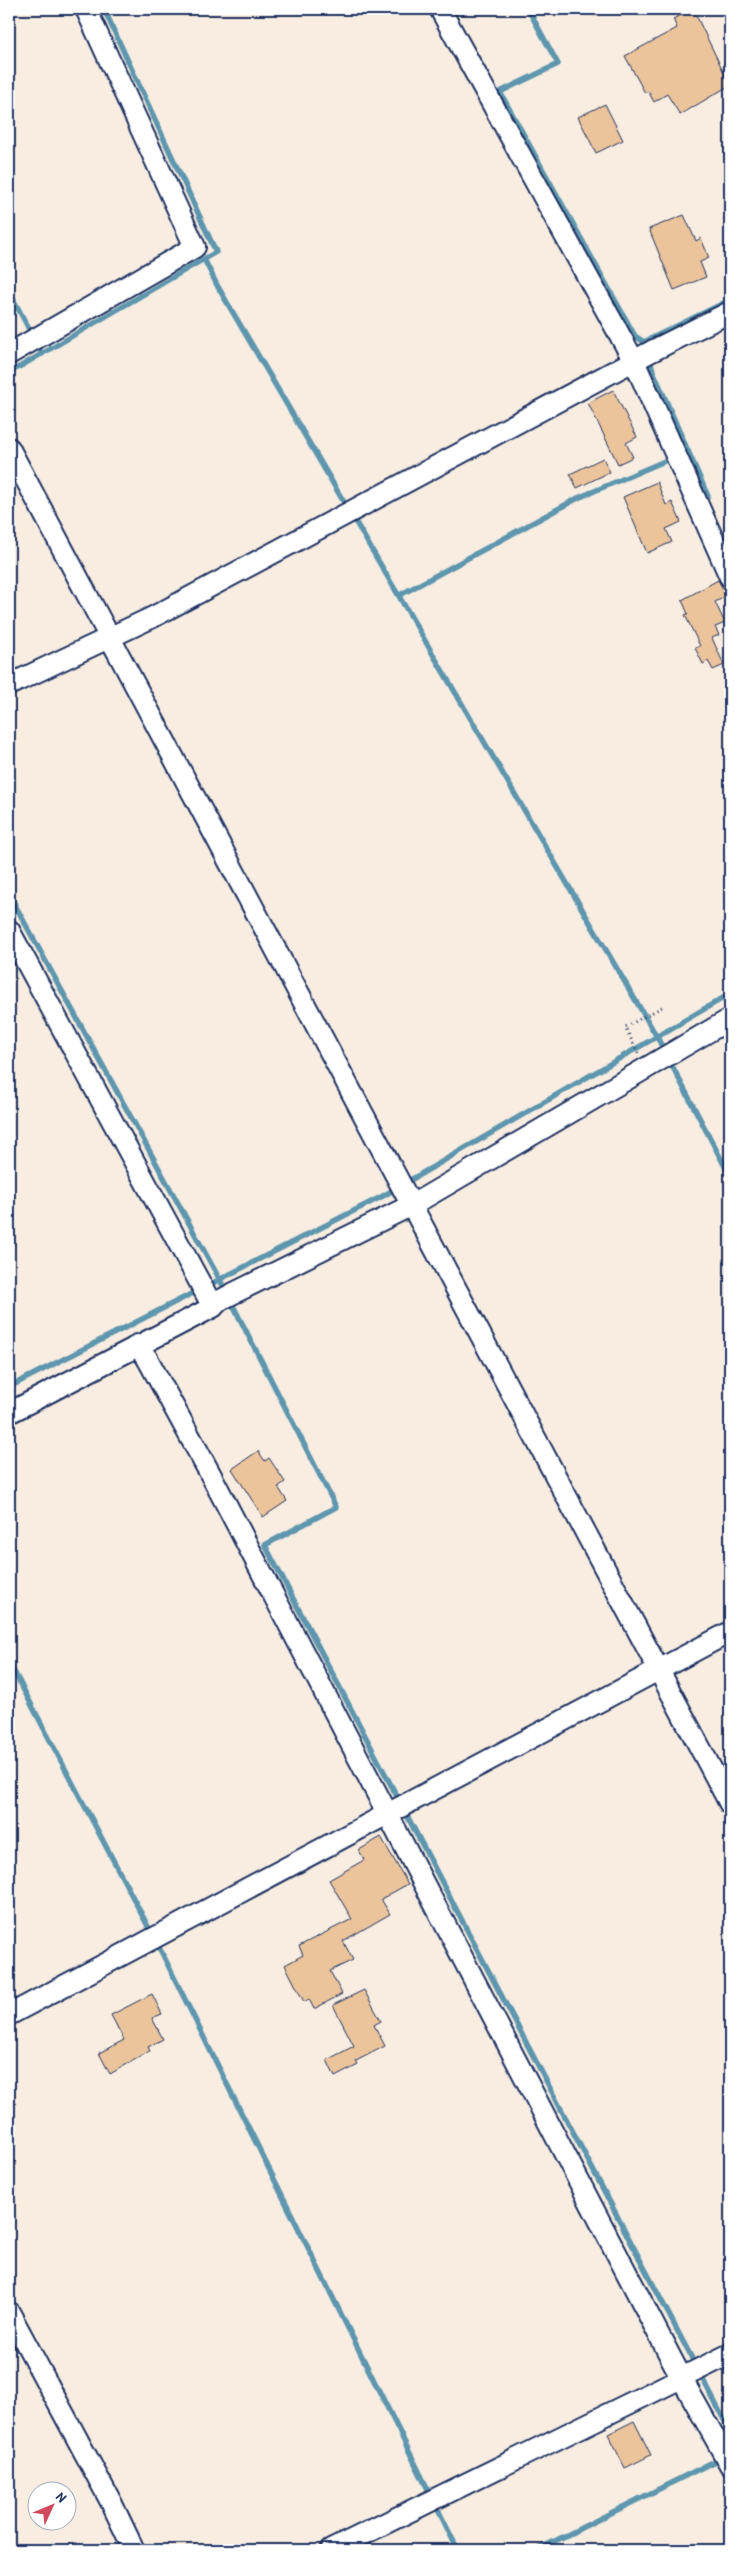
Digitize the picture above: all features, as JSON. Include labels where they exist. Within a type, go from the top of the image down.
[{"type":"street","points":[[9,354],[195,247],[86,9]]},
{"type":"street","points":[[440,9],[643,356],[676,457],[730,577]]},
{"type":"street","points":[[9,685],[153,617],[350,510],[730,312]]},
{"type":"street","points":[[9,448],[730,1804]]},
{"type":"street","points":[[9,930],[214,1296]]},
{"type":"street","points":[[9,1413],[137,1345],[214,1296],[405,1192],[668,1055],[730,1019]]},
{"type":"street","points":[[137,1345],[147,1358],[397,1809],[693,2374],[727,2459]]},
{"type":"street","points":[[9,2015],[730,1632]]},
{"type":"street","points":[[9,2312],[111,2502],[134,2550]]},
{"type":"street","points":[[331,2550],[693,2374],[730,2354]]},
{"type":"path","points":[[634,1044],[626,1027],[664,1006]]},
{"type":"building","points":[[693,9],[730,85],[680,115],[667,94],[654,102],[648,91],[645,93],[625,56],[677,28],[673,19]]},
{"type":"building","points":[[605,104],[623,140],[596,153],[578,117]]},
{"type":"building","points":[[684,215],[696,241],[701,238],[709,258],[700,262],[706,277],[674,290],[649,229]]},
{"type":"building","points":[[613,390],[637,437],[626,443],[633,457],[618,464],[588,403]]},
{"type":"building","points":[[603,458],[610,472],[577,488],[570,474]]},
{"type":"building","points":[[657,482],[666,505],[672,502],[681,522],[666,529],[672,542],[647,553],[623,497]]},
{"type":"building","points":[[718,580],[727,596],[715,602],[725,623],[715,627],[719,635],[712,638],[724,665],[713,670],[708,661],[703,664],[695,648],[700,646],[685,615],[688,614],[682,600]]},
{"type":"building","points":[[258,1451],[265,1461],[269,1458],[285,1482],[278,1487],[287,1501],[263,1517],[232,1469]]},
{"type":"building","points":[[381,1837],[408,1884],[381,1899],[390,1914],[343,1941],[353,1960],[330,1971],[342,1994],[314,2009],[309,1999],[304,2002],[285,1965],[303,1955],[299,1946],[352,1919],[329,1880],[364,1860],[359,1850]]},
{"type":"building","points":[[364,1990],[381,2021],[374,2025],[385,2046],[356,2061],[358,2065],[335,2077],[327,2060],[354,2046],[333,2005]]},
{"type":"building","points":[[152,1994],[162,2014],[152,2018],[163,2039],[148,2047],[150,2051],[110,2074],[99,2053],[124,2040],[111,2015]]},
{"type":"building","points":[[634,2421],[651,2455],[625,2468],[608,2434]]},
{"type":"waterway","points":[[9,373],[216,252],[104,9]]},
{"type":"waterway","points":[[400,595],[578,498],[688,451],[654,373],[644,342],[635,336],[500,92],[558,64],[528,9]]},
{"type":"waterway","points":[[205,261],[218,287],[657,1037],[730,1176]]},
{"type":"waterway","points":[[9,291],[42,354]]},
{"type":"waterway","points":[[644,342],[730,300]]},
{"type":"waterway","points":[[688,451],[708,496]]},
{"type":"waterway","points":[[9,894],[220,1280],[336,1507],[265,1545],[730,2431]]},
{"type":"waterway","points":[[9,1387],[383,1196],[730,994]]},
{"type":"waterway","points":[[9,1662],[162,1953],[458,2550]]},
{"type":"waterway","points":[[537,2550],[723,2457]]}]
